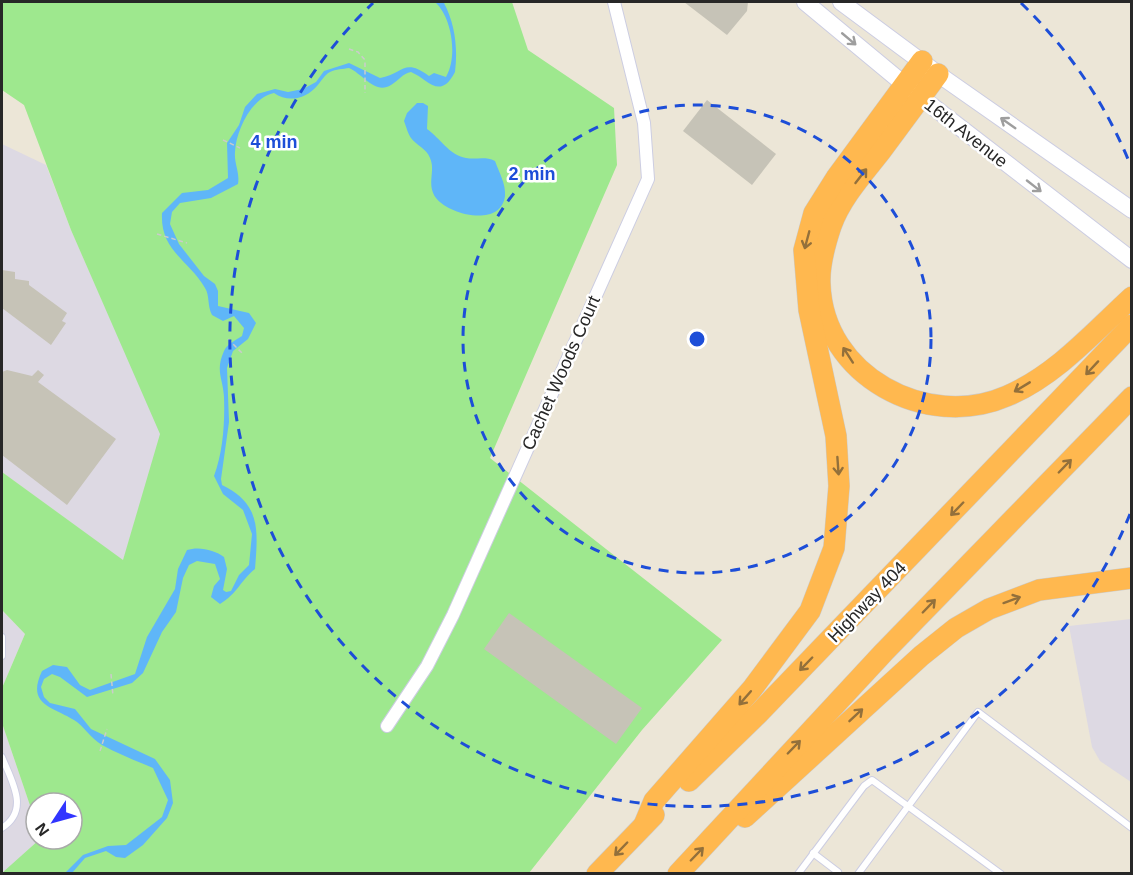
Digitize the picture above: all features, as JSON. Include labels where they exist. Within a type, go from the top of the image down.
[{"type":"highway","points":[[930,68],[850,190],[831,225],[822,260],[820,284],[823,301],[833,333],[854,365],[879,386],[908,399],[936,407],[967,407],[1007,396],[1053,368],[1131,297]]},
{"type":"highway","points":[[644,825],[654,801],[752,689],[810,611],[834,548],[839,486],[836,436],[809,310],[804,250],[814,213],[836,178],[913,91]]},
{"type":"highway","name":"Highway 404","points":[[597,873],[759,713],[1131,325]]},
{"type":"highway","points":[[678,873],[716,835],[754,790],[1131,397]]},
{"type":"highway","points":[[716,835],[747,816],[921,656],[956,628],[989,609],[1039,590],[1131,578]]},
{"type":"main road","name":"16th Avenue","points":[[804,2],[913,91],[1131,260]]},
{"type":"main road","name":"16th Avenue","points":[[841,2],[1131,210]]},
{"type":"street","name":"Cachet Woods Court","points":[[387,726],[427,666],[453,615],[648,179],[644,123],[614,2]]},
{"type":"lane","points":[[2,637],[2,656]]},
{"type":"lane","points":[[858,873],[978,712],[1131,828]]},
{"type":"lane","points":[[2,757],[18,811],[14,819],[2,828]]},
{"type":"lane","points":[[798,873],[864,786],[872,780],[1001,873]]},
{"type":"lane","points":[[813,853],[838,872]]},
{"type":"path","points":[[349,49],[362,57],[366,68],[365,93]]},
{"type":"path","points":[[223,140],[240,148]]},
{"type":"path","points":[[157,234],[187,243]]},
{"type":"path","points":[[228,339],[242,353]]},
{"type":"path","points":[[111,674],[113,696]]},
{"type":"path","points":[[100,751],[106,729]]},
{"type":"shaded area","points":[[2,144],[46,165],[71,230],[161,434],[123,561],[2,472]]},
{"type":"shaded area","points":[[2,610],[25,634],[2,688]]},
{"type":"shaded area","points":[[1132,619],[1131,782],[1100,761],[1092,747],[1069,626]]},
{"type":"shaded area","points":[[2,723],[25,791],[24,851],[27,851],[2,874]]},
{"type":"green space","points":[[2,2],[512,2],[528,50],[614,108],[617,165],[490,458],[722,640],[642,730],[529,873],[2,873],[27,851],[84,851],[84,791],[25,791],[2,723],[2,688],[25,634],[2,610],[2,472],[123,560],[160,434],[71,230],[24,105],[2,90]]},
{"type":"water","points":[[435,2],[444,3],[451,19],[456,45],[455,72],[444,85],[434,86],[411,72],[403,75],[391,85],[374,86],[349,68],[330,72],[313,90],[302,97],[291,99],[274,93],[266,96],[258,101],[246,116],[238,135],[235,156],[238,184],[211,198],[180,203],[172,212],[170,224],[179,244],[204,276],[215,284],[218,291],[218,306],[249,313],[256,323],[248,339],[233,351],[227,368],[229,422],[221,479],[222,485],[235,492],[244,501],[254,520],[257,542],[255,569],[231,596],[220,604],[211,597],[214,586],[220,579],[215,564],[197,561],[189,565],[183,578],[176,612],[162,632],[143,673],[132,683],[87,697],[60,677],[52,674],[44,679],[41,687],[44,697],[50,703],[75,709],[91,729],[155,759],[170,780],[173,803],[167,818],[143,845],[125,858],[116,857],[106,851],[85,858],[72,873],[65,873],[83,855],[108,846],[126,845],[162,817],[168,800],[153,768],[102,745],[77,722],[39,698],[38,682],[42,671],[53,665],[67,667],[80,685],[90,690],[135,674],[147,637],[175,589],[178,569],[187,550],[207,549],[224,557],[227,569],[223,590],[226,592],[231,591],[239,575],[249,565],[252,534],[243,510],[223,494],[214,476],[220,457],[224,427],[221,358],[225,349],[242,336],[244,328],[234,316],[223,321],[212,315],[205,288],[176,254],[165,237],[162,213],[182,193],[208,190],[228,178],[227,143],[239,125],[245,107],[257,94],[275,89],[288,92],[303,89],[316,82],[324,71],[349,63],[380,78],[409,67],[421,70],[429,76],[434,73],[446,77],[452,59],[451,38],[446,17]]},
{"type":"water","points":[[417,103],[428,106],[427,129],[450,150],[466,158],[495,161],[505,196],[501,206],[494,212],[485,215],[462,213],[436,198],[431,183],[430,158],[411,138],[404,121],[407,113]]},
{"type":"building","points":[[684,2],[748,2],[747,11],[727,35]]},
{"type":"building","points":[[707,100],[776,154],[752,185],[683,131]]},
{"type":"building","points":[[2,270],[15,272],[15,279],[29,281],[29,285],[67,313],[62,321],[66,323],[51,345],[2,308]]},
{"type":"building","points":[[7,370],[32,376],[38,370],[44,375],[38,382],[116,439],[67,505],[2,455],[2,372]]},
{"type":"building","points":[[509,613],[642,708],[616,744],[484,649]]}]
